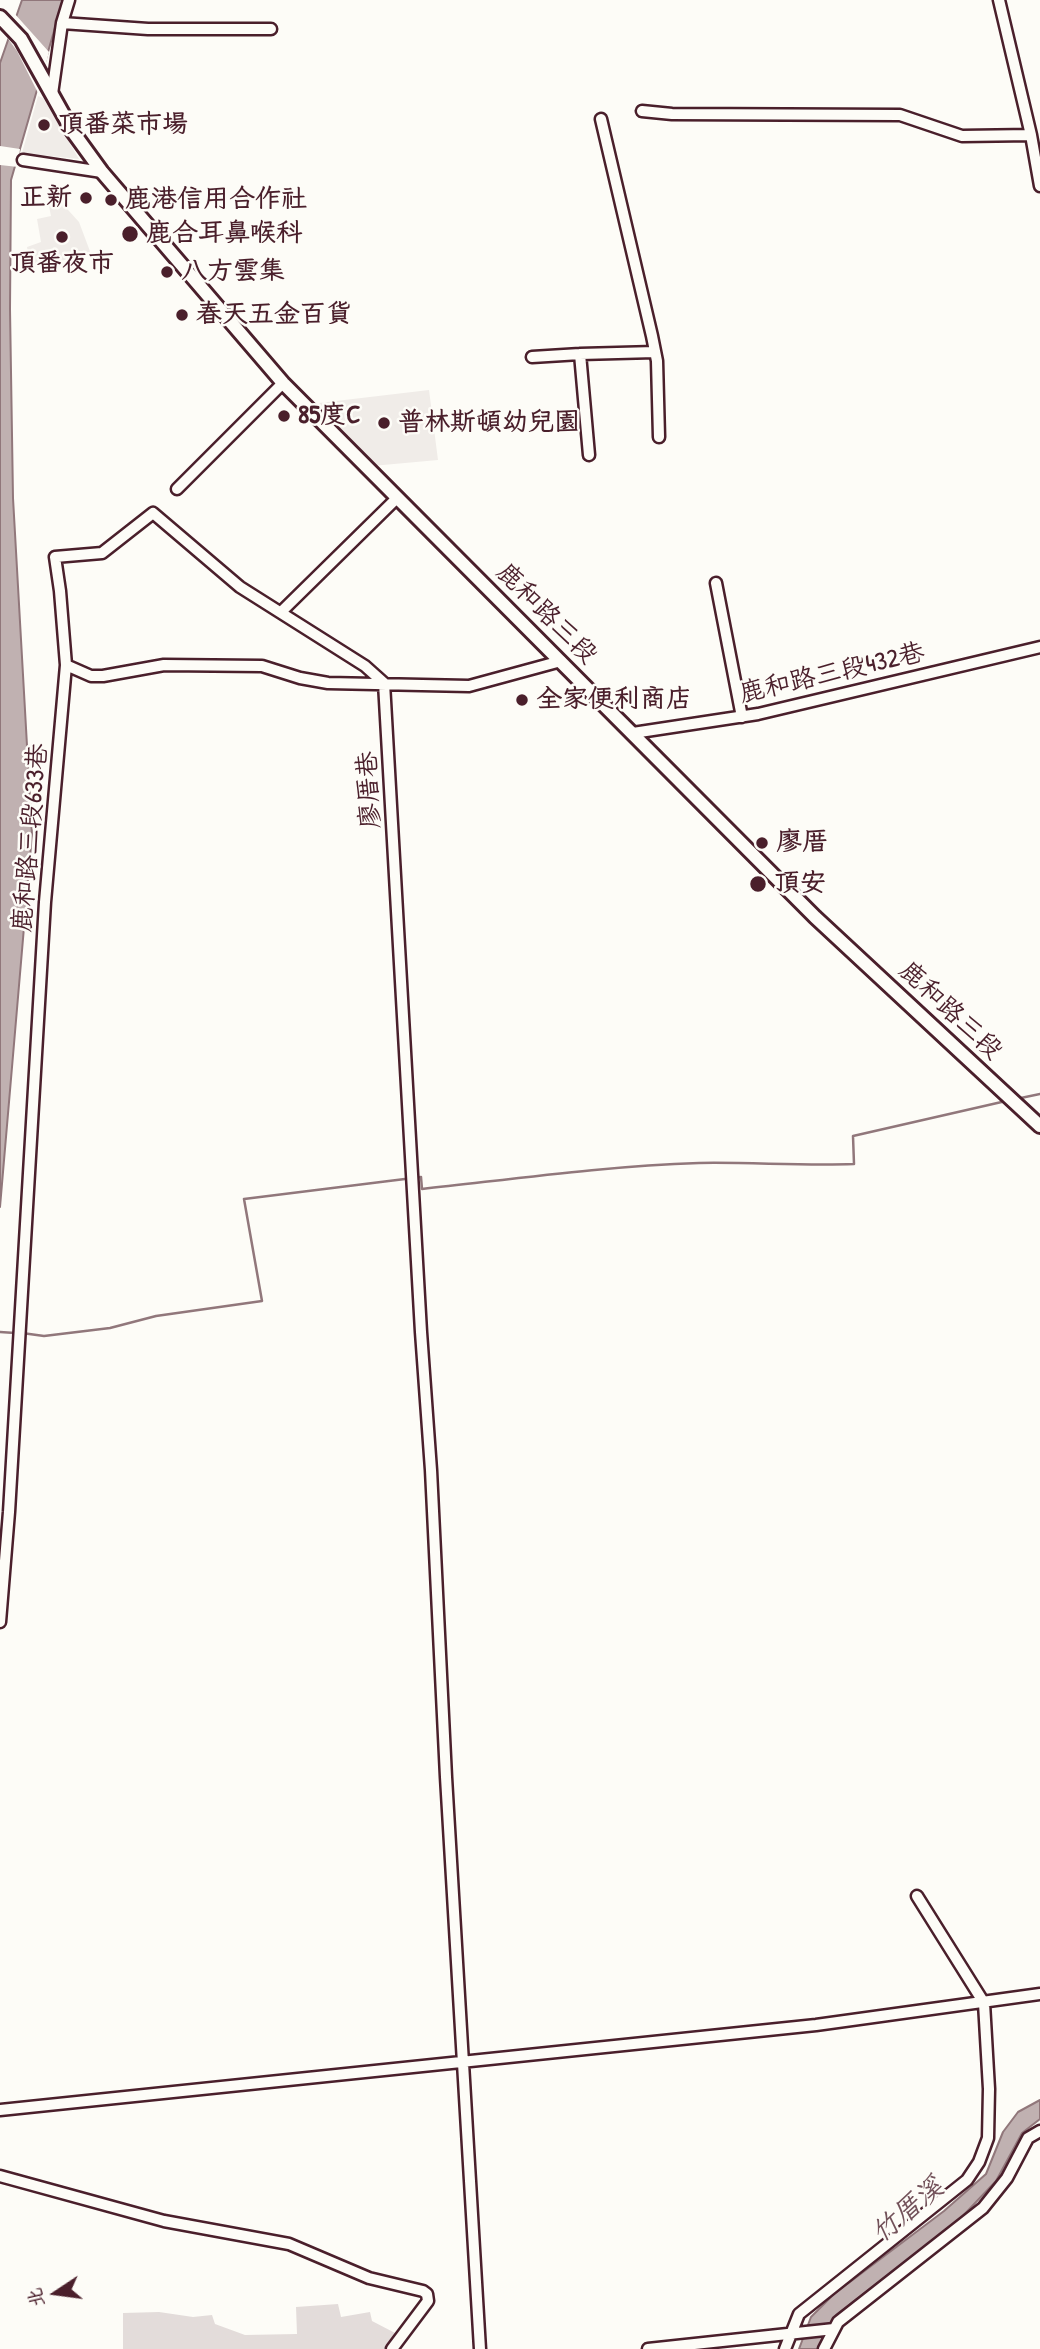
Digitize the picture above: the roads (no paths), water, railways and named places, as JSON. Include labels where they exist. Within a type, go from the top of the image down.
[{"type":"main road","name":"鹿和路三段","points":[[1,18],[21,39],[73,132],[102,172],[283,383],[815,917],[1040,1126]]},
{"type":"street","points":[[52,94],[62,23],[69,0]]},
{"type":"street","points":[[999,0],[1031,135],[1040,186]]},
{"type":"street","points":[[62,23],[148,29],[271,29]]},
{"type":"street","points":[[642,111],[671,114],[900,115],[962,136],[1031,135]]},
{"type":"street","points":[[601,119],[655,352],[659,437]]},
{"type":"street","points":[[23,160],[102,172]]},
{"type":"street","points":[[532,357],[655,352]]},
{"type":"street","points":[[580,354],[589,455]]},
{"type":"street","points":[[177,489],[283,383]]},
{"type":"street","points":[[384,683],[365,666],[281,612],[397,498]]},
{"type":"street","name":"鹿和路三段633巷","points":[[0,1622],[9,1512],[45,902],[65,665],[55,557],[102,554],[153,513],[240,587],[281,612]]},
{"type":"street","points":[[716,583],[741,717]]},
{"type":"street","name":"鹿和路三段432巷","points":[[633,733],[741,717],[1040,647]]},
{"type":"street","points":[[65,665],[91,676],[164,665],[261,666],[328,683],[469,686],[561,662]]},
{"type":"street","name":"廖厝巷","points":[[384,683],[480,2349]]},
{"type":"street","points":[[785,2349],[799,2314],[967,2180],[979,2162],[988,2138],[989,2089],[984,2003],[917,1896]]},
{"type":"street","points":[[0,2110],[816,2025],[1040,1994]]},
{"type":"street","points":[[824,2349],[838,2322],[983,2207],[1007,2178],[1028,2138],[1040,2131]]},
{"type":"street","points":[[0,2176],[164,2221],[289,2244],[369,2278],[423,2291],[427,2294],[428,2301],[392,2349]]},
{"type":"street","points":[[648,2349],[834,2329]]},
{"type":"waterway","points":[[1016,1099],[1040,1094]]},
{"type":"waterway","points":[[22,1333],[44,1336],[110,1328],[156,1316],[262,1301],[244,1199],[421,1177],[422,1189],[629,1167],[718,1163],[854,1164],[853,1136],[1006,1101]]},
{"type":"waterway","points":[[0,1332],[15,1333]]},
{"type":"place","name":"頂番菜市場","points":[[44,125]]},
{"type":"place","name":"正新","points":[[86,198]]},
{"type":"place","name":"鹿港信用合作社","points":[[111,200]]},
{"type":"place","name":"鹿合耳鼻喉科","points":[[130,234]]},
{"type":"place","name":"頂番夜市","points":[[62,237]]},
{"type":"place","name":"八方雲集","points":[[167,272]]},
{"type":"place","name":"春天五金百貨","points":[[182,315]]},
{"type":"place","name":"85度C","points":[[284,416]]},
{"type":"place","name":"普林斯頓幼兒園","points":[[384,423]]},
{"type":"place","name":"全家便利商店","points":[[522,700]]},
{"type":"place","name":"廖厝","points":[[762,843]]},
{"type":"place","name":"頂安","points":[[758,884]]},
{"type":"water label","name":"竹厝溪","points":[[908,2211]]}]
